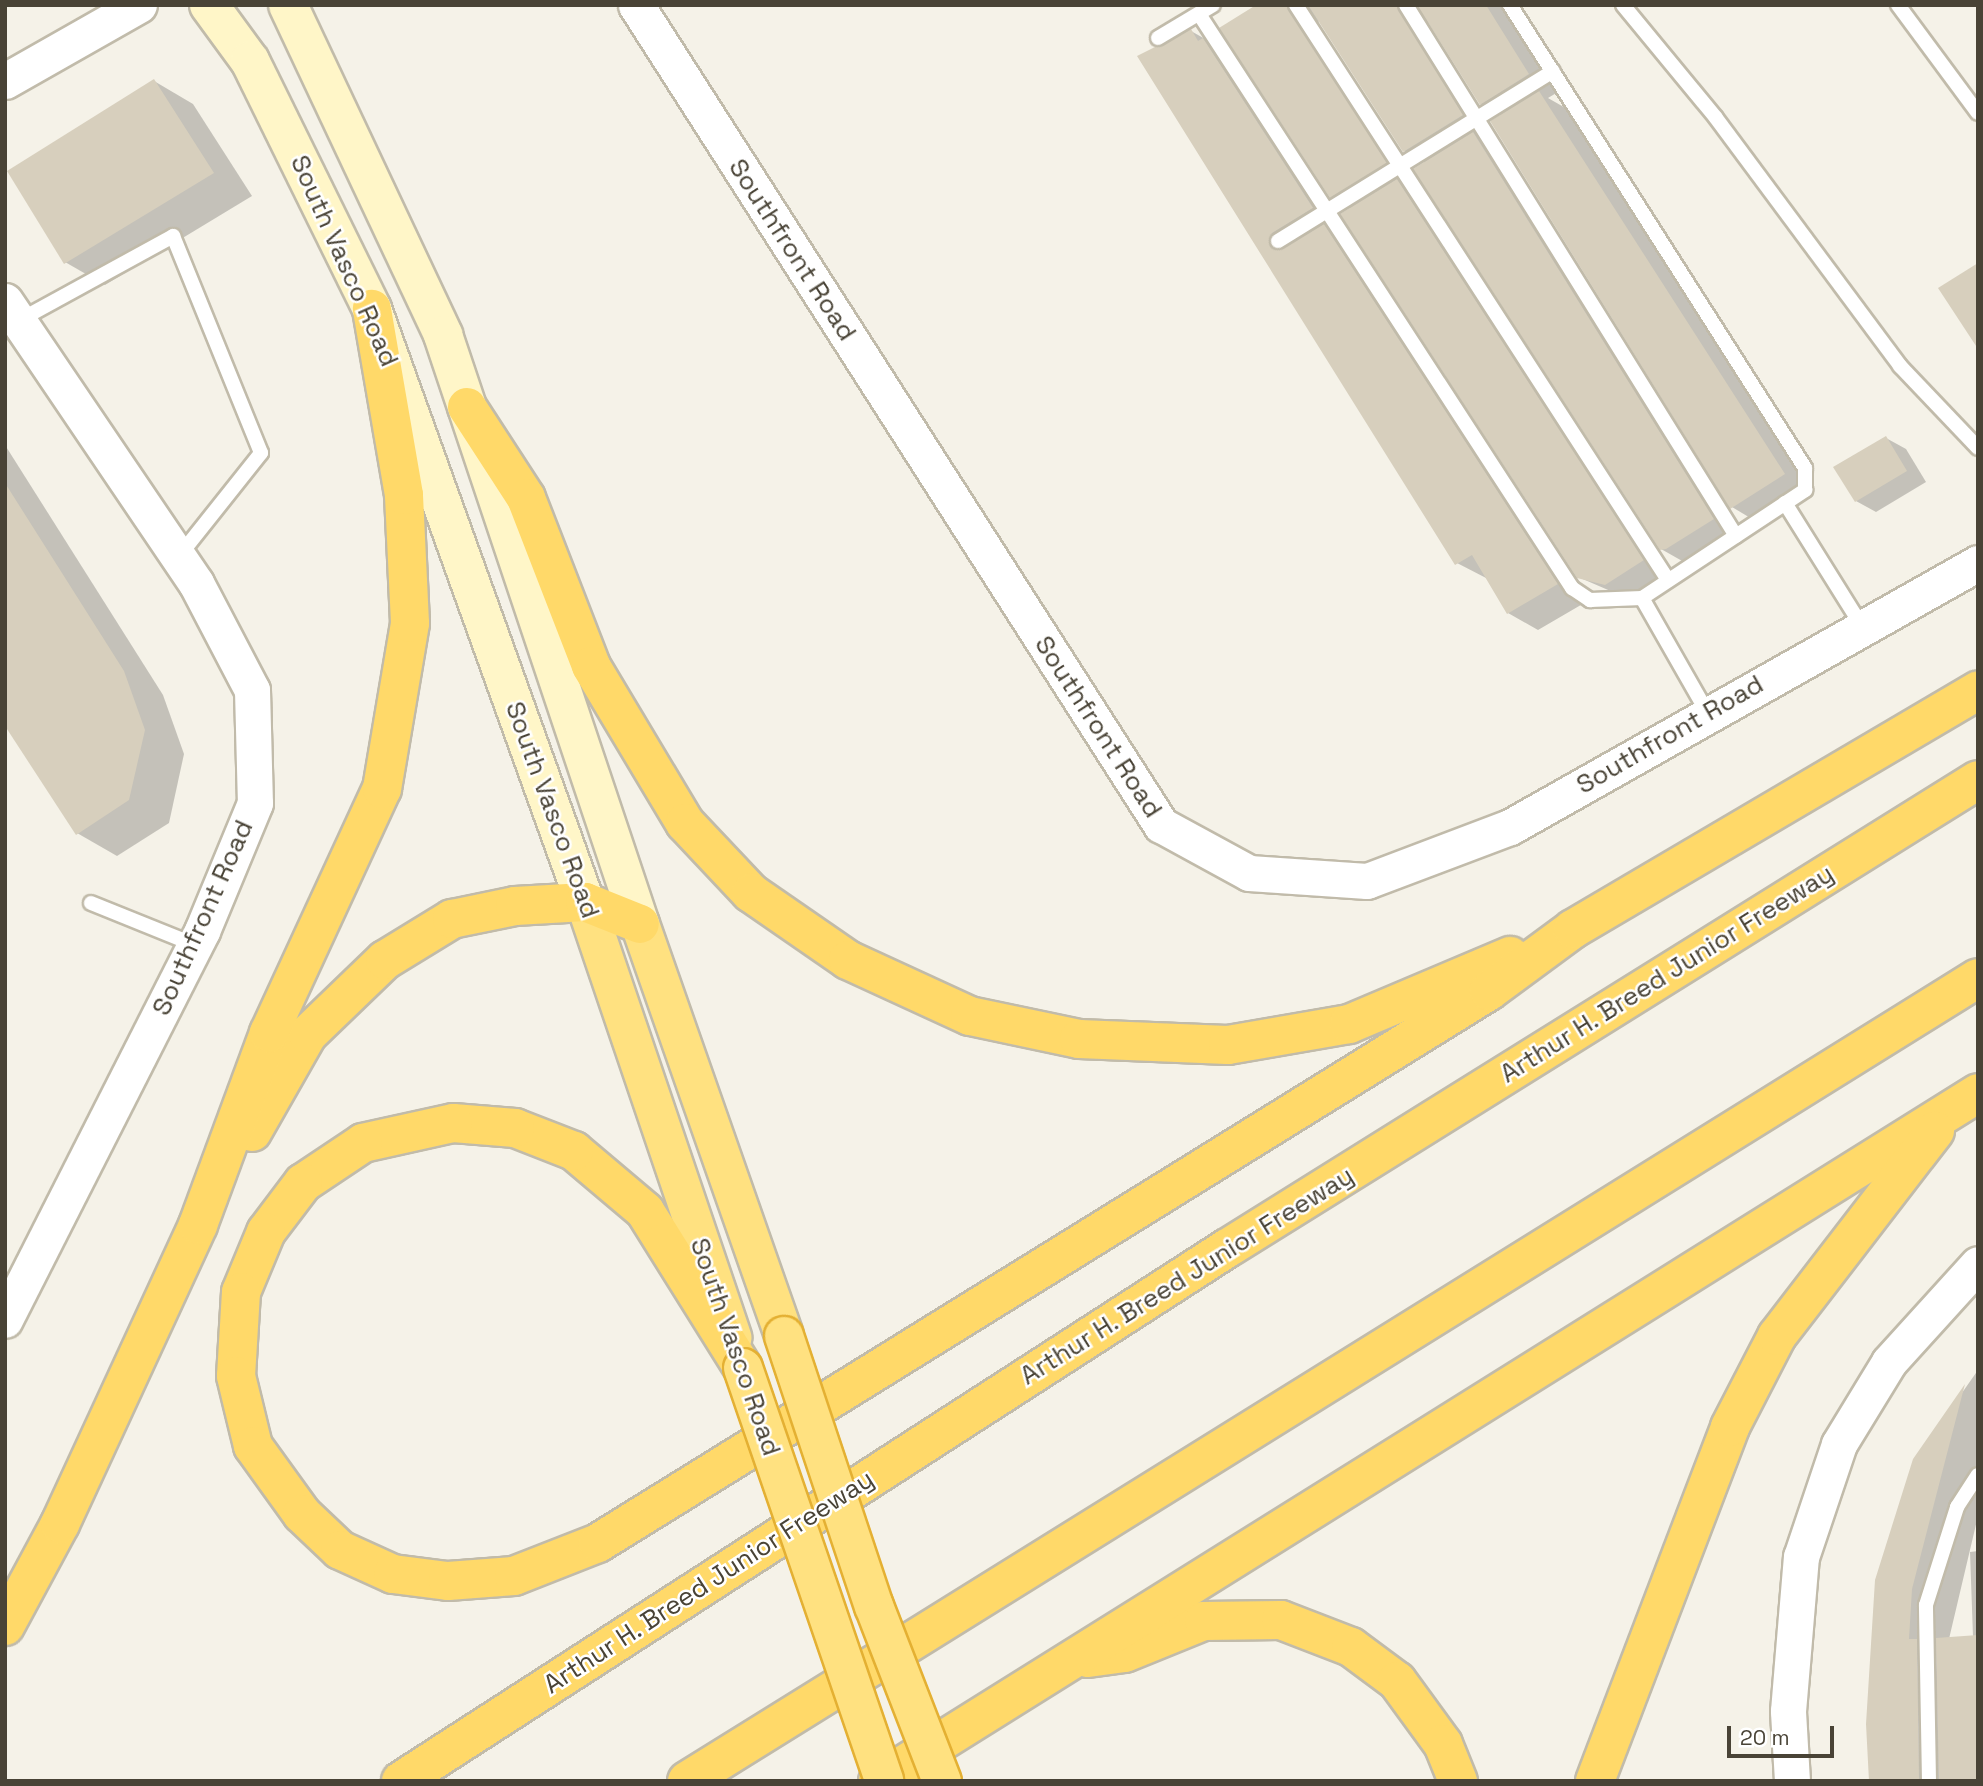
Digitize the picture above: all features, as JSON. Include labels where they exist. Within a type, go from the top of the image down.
[{"type":"highway","points":[[5,1626],[60,1524],[198,1224],[269,1033],[382,789],[395,728],[410,623],[404,495],[372,309]]},
{"type":"highway","points":[[467,407],[526,498],[591,666],[685,822],[751,892],[848,960],[970,1016],[1079,1039],[1228,1045],[1349,1024],[1573,929]]},
{"type":"highway","points":[[743,1368],[645,1211],[575,1151],[515,1128],[453,1123],[363,1143],[303,1183],[267,1232],[241,1292],[236,1376],[253,1446],[302,1514],[340,1550],[393,1574],[448,1581],[514,1576],[598,1543],[1489,991],[1573,929],[1978,691]]},
{"type":"highway","name":"Arthur H. Breed Junior Freeway","points":[[401,1781],[1226,1249],[1978,780]]},
{"type":"highway","points":[[198,1224],[308,1034],[385,960],[452,919],[515,906],[585,902],[640,923]]},
{"type":"highway","name":"South Vasco Road","points":[[585,902],[833,1642],[884,1781]]},
{"type":"highway","name":"South Vasco Road","points":[[640,923],[785,1336],[874,1606],[942,1781]]},
{"type":"highway","points":[[687,1781],[1978,978]]},
{"type":"highway","points":[[878,1781],[1964,1103]]},
{"type":"highway","points":[[1595,1781],[1730,1427],[1777,1336],[1964,1103]]},
{"type":"highway","points":[[1069,1660],[1125,1653],[1204,1620],[1281,1620],[1352,1647],[1398,1682],[1443,1744],[1458,1781]]},
{"type":"main road","name":"South Vasco Road","points":[[209,5],[250,61],[372,309],[585,902]]},
{"type":"main road","name":"South Vasco Road","points":[[284,10],[443,335],[640,923]]},
{"type":"street","points":[[5,81],[138,5]]},
{"type":"street","name":"Southfront Road","points":[[636,5],[1161,825],[1249,873],[1367,881],[1510,827],[1707,712],[1864,629],[1978,563]]},
{"type":"street","name":"Southfront Road","points":[[5,1320],[195,945],[255,803],[252,690],[178,556],[12,311]]},
{"type":"street","points":[[1793,1781],[1788,1711],[1801,1557],[1839,1444],[1889,1362],[1978,1264]]},
{"type":"lane","points":[[1158,38],[1213,5]]},
{"type":"lane","points":[[1296,5],[1668,580]]},
{"type":"lane","points":[[1406,5],[1736,536]]},
{"type":"lane","points":[[1199,14],[1572,588],[1590,600],[1642,598],[1805,490],[1805,468],[1510,5]]},
{"type":"lane","points":[[1623,5],[1900,366],[1978,448]]},
{"type":"lane","points":[[1898,5],[1978,113]]},
{"type":"lane","points":[[1278,241],[1553,71]]},
{"type":"lane","points":[[12,311],[173,236],[261,453],[178,556]]},
{"type":"lane","points":[[1784,503],[1864,629]]},
{"type":"lane","points":[[1642,598],[1707,712]]},
{"type":"lane","points":[[91,903],[195,945]]},
{"type":"lane","points":[[1929,1781],[1926,1605],[1957,1507],[1978,1475]]},
{"type":"building","points":[[1256,5],[1286,5],[1387,163],[1330,198],[1219,28]]},
{"type":"building","points":[[1308,5],[1396,5],[1463,115],[1403,152]]},
{"type":"building","points":[[1417,5],[1486,5],[1529,74],[1480,105]]},
{"type":"building","points":[[1191,29],[1198,41],[1203,38],[1313,208],[1272,233],[1270,247],[1282,249],[1324,224],[1558,584],[1507,614],[1472,555],[1455,565],[1137,56]]},
{"type":"building","points":[[154,79],[214,173],[64,264],[7,171]]},
{"type":"building","points":[[1539,91],[1785,474],[1730,509],[1490,121]]},
{"type":"building","points":[[1473,132],[1714,519],[1666,549],[1660,550],[1413,169]]},
{"type":"building","points":[[1397,179],[1644,560],[1605,585],[1577,578],[1340,214]]},
{"type":"building","points":[[1978,263],[1978,349],[1938,288]]},
{"type":"building","points":[[1886,436],[1907,471],[1855,502],[1833,467]]},
{"type":"building","points":[[5,483],[124,671],[145,730],[129,800],[76,835],[5,726]]},
{"type":"building","points":[[1965,1384],[1912,1589],[1909,1639],[1917,1639],[1919,1781],[1869,1781],[1866,1724],[1875,1580],[1913,1459]]},
{"type":"building","points":[[1978,1635],[1978,1781],[1939,1781],[1936,1638]]}]
